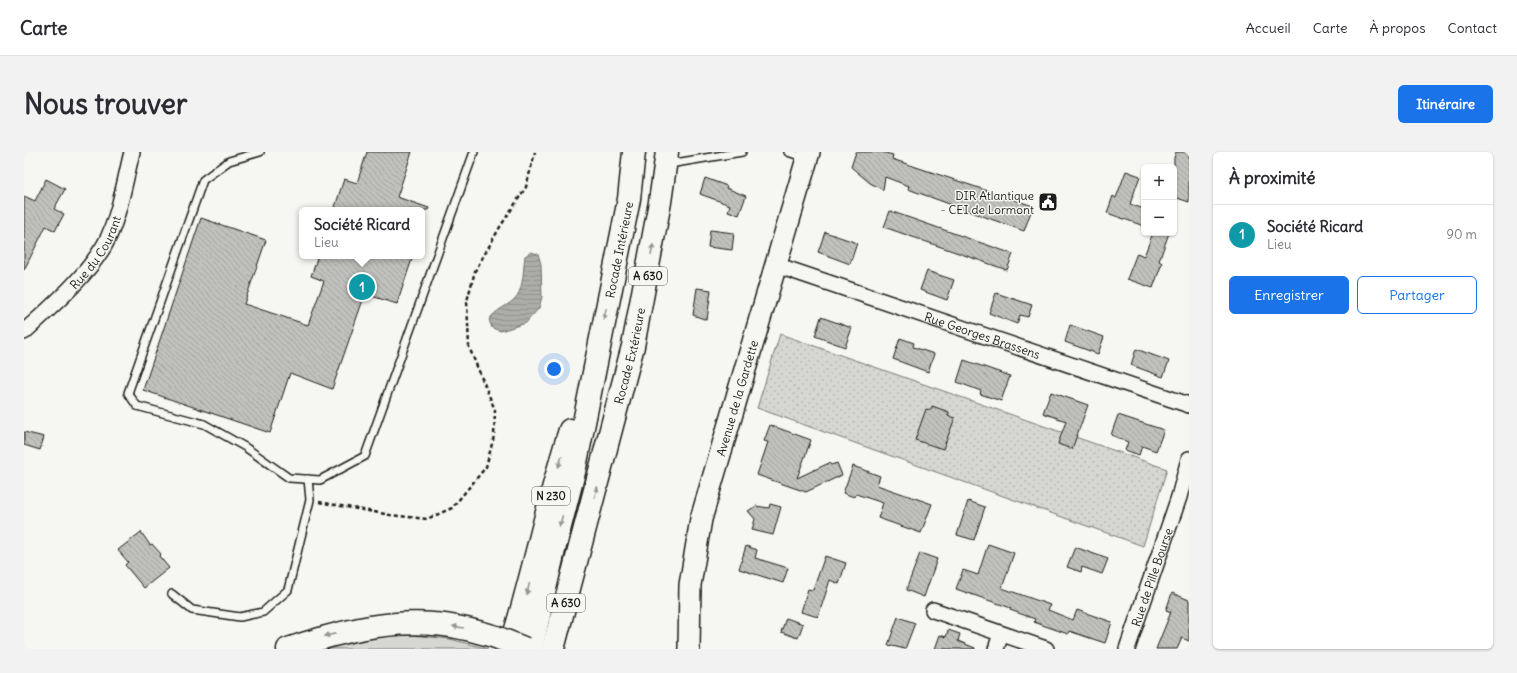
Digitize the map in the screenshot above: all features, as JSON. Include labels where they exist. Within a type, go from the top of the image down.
[{"type":"highway","name":"Rocade Intérieure","points":[[598,346],[613,281],[629,199],[634,152]]},
{"type":"highway","name":"Rocade Extérieure","points":[[579,556],[633,346],[646,285],[666,159]]},
{"type":"highway","name":"N 230","points":[[503,643],[525,602],[559,465],[598,346]]},
{"type":"highway","name":"A 630","points":[[531,649],[574,472],[598,346]]},
{"type":"highway","name":"A 630","points":[[554,649],[579,556]]},
{"type":"highway","points":[[569,649],[579,556]]},
{"type":"highway","points":[[288,649],[323,637],[362,628],[403,623],[434,624],[464,628],[503,643],[526,649]]},
{"type":"main road","name":"Avenue de la Gardette","points":[[689,649],[690,586],[701,519],[808,155]]},
{"type":"street","name":"Rue du Courant","points":[[24,332],[85,273],[104,246],[114,222],[132,152]]},
{"type":"street","name":"Rue Georges Brassens","points":[[776,265],[1189,405]]},
{"type":"street","name":"Rue de Pille Bourse","points":[[1127,649],[1184,497],[1189,459]]},
{"type":"street","points":[[933,610],[1046,649]]},
{"type":"street","points":[[996,649],[1001,634]]},
{"type":"lane","points":[[260,152],[229,161],[203,180],[128,393],[137,406],[204,424],[245,447],[289,478],[320,480],[365,456],[474,152]]},
{"type":"lane","points":[[666,159],[742,152]]},
{"type":"lane","points":[[788,152],[808,155]]},
{"type":"lane","points":[[172,594],[192,610],[240,617],[263,612],[288,590],[310,500],[308,479]]},
{"type":"path","points":[[310,500],[390,515],[427,519],[452,508],[486,467],[494,436],[495,410],[469,347],[467,302],[475,271],[500,227],[526,187],[535,152]]},
{"type":"shaded area","points":[[531,252],[538,254],[541,264],[542,297],[539,308],[526,323],[501,331],[492,328],[489,320],[492,316],[517,296],[522,282],[525,256]]},
{"type":"shaded area","points":[[780,334],[1167,469],[1143,546],[757,408]]},
{"type":"shaded area","points":[[402,634],[450,639],[488,649],[325,649],[346,642]]},
{"type":"building","points":[[367,152],[412,152],[397,197],[429,208],[428,210],[425,210],[425,207],[335,207],[344,179],[357,183]]},
{"type":"building","points":[[856,152],[882,152],[893,155],[892,159],[1033,206],[1024,231],[908,189],[909,186],[885,177],[883,190],[870,183],[851,167]]},
{"type":"building","points":[[1176,152],[1189,152],[1189,202],[1177,198],[1177,164],[1174,164]]},
{"type":"building","points":[[1126,171],[1140,176],[1130,204],[1141,208],[1141,225],[1107,213],[1113,196],[1116,198]]},
{"type":"building","points":[[705,178],[727,186],[726,188],[746,196],[739,215],[728,211],[730,205],[700,194]]},
{"type":"building","points":[[46,179],[65,189],[54,209],[64,214],[55,231],[46,226],[24,270],[24,196],[35,201]]},
{"type":"building","points":[[890,211],[1013,254],[1007,270],[884,227]]},
{"type":"building","points":[[201,218],[266,240],[244,304],[308,325],[324,281],[311,276],[317,259],[412,259],[397,304],[365,294],[332,389],[290,373],[270,433],[143,390]]},
{"type":"building","points":[[710,230],[734,233],[732,250],[708,247]]},
{"type":"building","points":[[825,232],[857,243],[850,264],[818,252]]},
{"type":"building","points":[[1152,236],[1168,236],[1159,261],[1162,263],[1153,288],[1127,279],[1137,253],[1144,256]]},
{"type":"building","points":[[927,271],[954,280],[947,300],[920,290]]},
{"type":"building","points":[[697,288],[711,290],[707,320],[693,315]]},
{"type":"building","points":[[996,293],[1032,305],[1028,317],[1020,315],[1017,324],[989,313]]},
{"type":"building","points":[[821,317],[852,328],[845,347],[815,336]]},
{"type":"building","points":[[1070,325],[1104,337],[1098,354],[1065,342]]},
{"type":"building","points":[[900,338],[914,343],[913,347],[934,354],[928,372],[893,359]]},
{"type":"building","points":[[1136,349],[1169,361],[1163,377],[1131,365]]},
{"type":"building","points":[[964,360],[1010,376],[1001,401],[980,394],[981,391],[957,382]]},
{"type":"building","points":[[1051,392],[1088,405],[1072,449],[1058,444],[1066,421],[1043,413]]},
{"type":"building","points":[[932,406],[949,412],[948,416],[955,418],[943,449],[915,440],[926,409],[931,410]]},
{"type":"building","points":[[1118,415],[1164,430],[1156,451],[1142,446],[1139,455],[1125,450],[1128,442],[1111,435]]},
{"type":"building","points":[[770,425],[811,440],[797,478],[829,463],[831,465],[837,463],[842,475],[806,492],[757,475],[768,442],[764,441]]},
{"type":"building","points":[[24,432],[44,437],[40,450],[24,445]]},
{"type":"building","points":[[853,466],[880,476],[877,485],[932,504],[921,533],[878,518],[883,503],[856,494],[854,497],[843,493]]},
{"type":"building","points":[[968,501],[985,507],[974,540],[957,535]]},
{"type":"building","points":[[770,504],[781,507],[773,535],[752,530],[755,519],[748,511],[756,506],[769,508]]},
{"type":"building","points":[[141,532],[150,545],[152,544],[161,554],[159,556],[169,568],[144,588],[125,565],[128,562],[118,550]]},
{"type":"building","points":[[988,544],[1014,553],[1002,588],[1050,605],[1048,610],[1073,620],[1077,610],[1112,622],[1105,643],[1069,631],[1068,634],[1034,622],[1035,619],[1010,610],[1011,608],[956,589],[963,570],[978,575]]},
{"type":"building","points":[[746,546],[757,550],[755,558],[788,568],[783,583],[739,569]]},
{"type":"building","points":[[1075,547],[1108,559],[1102,574],[1082,567],[1081,572],[1067,567]]},
{"type":"building","points":[[920,553],[937,559],[924,597],[906,590]]},
{"type":"building","points":[[825,556],[846,563],[839,584],[830,580],[818,617],[801,612],[808,589],[813,590]]},
{"type":"building","points":[[1172,593],[1189,600],[1189,641],[1182,638],[1177,649],[1156,649],[1171,612],[1166,610]]},
{"type":"building","points":[[898,617],[915,623],[905,649],[888,645]]},
{"type":"building","points":[[786,618],[803,624],[798,638],[781,632]]},
{"type":"building","points":[[948,630],[960,634],[958,641],[975,649],[935,649],[940,635],[946,637]]},
{"type":"place","name":"DIR Atlantique - CEI de Lormont","points":[[1048,202]]},
{"type":"place","name":"Société Ricard","points":[[362,287]]}]
